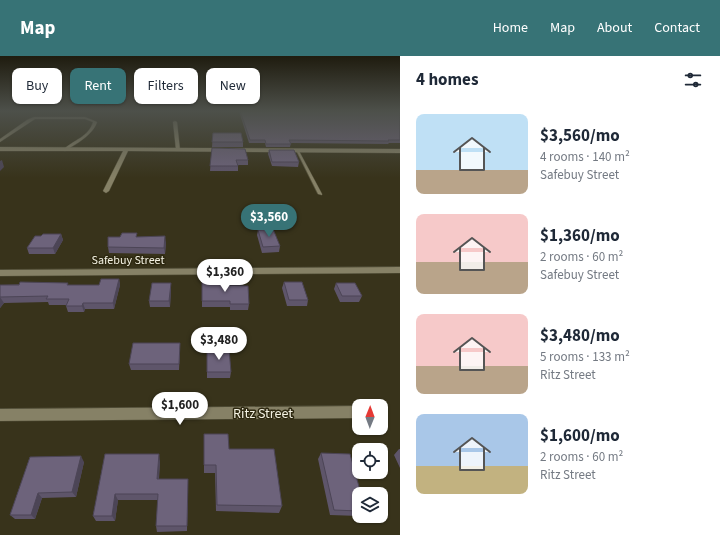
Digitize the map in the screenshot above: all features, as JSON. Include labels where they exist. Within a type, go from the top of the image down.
[{"type":"street","points":[[0,149],[400,151]]},
{"type":"street","points":[[106,191],[126,150]]},
{"type":"street","name":"Safebuy Street","points":[[0,273],[400,270]]},
{"type":"street","name":"Ritz Street","points":[[0,415],[352,412]]},
{"type":"lane","points":[[0,141],[11,133]]},
{"type":"lane","points":[[65,150],[70,144],[82,139],[88,133]]},
{"type":"lane","points":[[176,133],[178,150]]},
{"type":"lane","points":[[297,151],[320,194]]},
{"type":"building","points":[[213,133],[241,133],[243,142],[212,142]]},
{"type":"building","points":[[248,133],[400,133],[400,140],[388,140],[389,141],[289,140],[291,144],[266,144],[265,140],[250,140]]},
{"type":"building","points":[[212,148],[245,149],[248,160],[236,160],[238,166],[210,166]]},
{"type":"building","points":[[269,150],[294,150],[299,162],[272,162]]},
{"type":"building","points":[[273,229],[280,246],[263,247],[258,230]]},
{"type":"building","points":[[122,233],[137,233],[136,237],[165,236],[164,248],[108,247],[108,237],[120,237]]},
{"type":"building","points":[[43,234],[61,234],[53,248],[27,248],[35,236],[41,236]]},
{"type":"building","points":[[101,279],[119,279],[113,303],[83,303],[82,306],[66,306],[69,299],[46,299],[48,296],[0,297],[0,285],[19,285],[20,282],[68,283],[67,285],[99,285]]},
{"type":"building","points":[[202,281],[222,281],[222,285],[248,286],[249,304],[230,304],[230,301],[202,301]]},
{"type":"building","points":[[284,282],[302,282],[308,300],[289,300]]},
{"type":"building","points":[[152,283],[171,283],[169,301],[149,301]]},
{"type":"building","points":[[336,283],[355,283],[362,296],[342,296]]},
{"type":"building","points":[[133,343],[180,343],[179,364],[129,364]]},
{"type":"building","points":[[207,349],[229,349],[231,372],[207,372]]},
{"type":"building","points":[[204,434],[228,434],[229,449],[274,449],[282,506],[217,505],[216,465],[204,465]]},
{"type":"building","points":[[321,453],[350,454],[352,461],[352,479],[357,479],[359,487],[352,487],[352,511],[334,510]]},
{"type":"building","points":[[105,454],[159,454],[157,479],[188,479],[187,526],[156,526],[158,494],[115,494],[112,516],[93,516]]},
{"type":"building","points":[[81,456],[72,492],[38,493],[31,515],[10,515],[30,457]]}]
